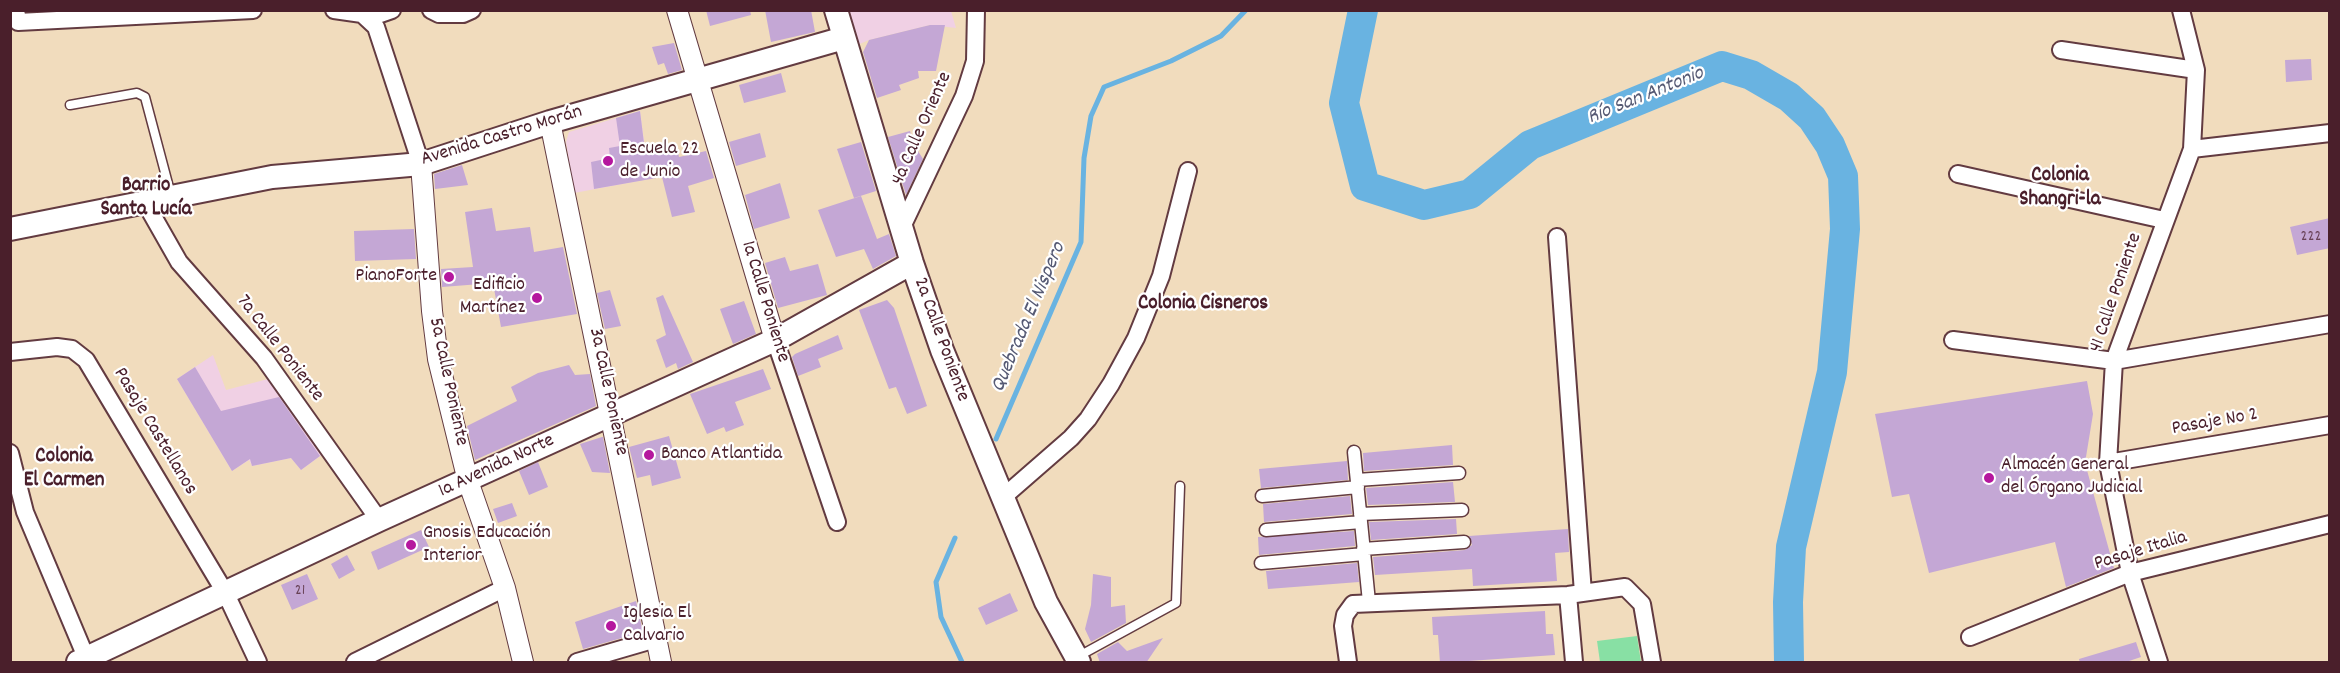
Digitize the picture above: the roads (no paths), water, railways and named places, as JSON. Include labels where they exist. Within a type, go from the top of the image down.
[{"type":"main road","name":"2a Calle Poniente","points":[[836,10],[912,263],[942,350],[1001,499],[1046,602],[1077,660]]},
{"type":"main road","name":"Avenida Castro Morán","points":[[10,229],[146,204],[272,177],[421,164],[550,122],[844,38]]},
{"type":"main road","name":"1a Avenida Norte","points":[[84,661],[380,520],[611,414],[659,387],[775,340],[912,263]]},
{"type":"street","points":[[15,19],[254,10]]},
{"type":"street","points":[[334,10],[362,14],[369,18],[376,27],[421,164]]},
{"type":"street","points":[[369,18],[392,10]]},
{"type":"street","points":[[431,10],[439,14],[463,14],[472,10]]},
{"type":"street","name":"1a Calle Poniente","points":[[677,10],[775,340],[837,522]]},
{"type":"street","name":"4a Calle Oriente","points":[[902,227],[964,96],[975,61],[976,10]]},
{"type":"street","name":"41 Calle Poniente","points":[[2159,663],[2130,573],[2108,463],[2114,361],[2192,148],[2196,70],[2181,10]]},
{"type":"street","points":[[2061,50],[2196,70]]},
{"type":"street","name":"3a Calle Poniente","points":[[550,122],[580,245],[661,663]]},
{"type":"street","points":[[2192,148],[2330,133]]},
{"type":"street","name":"5a Calle Poniente","points":[[421,164],[432,311],[438,359],[468,481],[505,588],[523,663]]},
{"type":"street","points":[[1001,499],[1071,438],[1088,419],[1111,384],[1136,338],[1161,276],[1188,171]]},
{"type":"street","points":[[1958,174],[2164,220]]},
{"type":"street","name":"7a Calle Poniente","points":[[146,204],[179,262],[264,358],[380,520]]},
{"type":"street","points":[[1557,237],[1576,594],[1574,663]]},
{"type":"street","points":[[1953,340],[2114,361],[2330,324]]},
{"type":"street","name":"Pasaje Castellanos","points":[[10,352],[57,347],[72,349],[86,360],[226,594],[258,663]]},
{"type":"street","name":"Pasaje No 2","points":[[2108,463],[2330,425]]},
{"type":"street","points":[[1354,452],[1369,602]]},
{"type":"street","points":[[10,453],[25,512],[84,661]]},
{"type":"street","points":[[1262,496],[1459,473]]},
{"type":"street","points":[[1266,530],[1360,518],[1462,510]]},
{"type":"street","name":"Pasaje Italia","points":[[1970,637],[2130,573],[2330,524]]},
{"type":"street","points":[[1261,562],[1464,542]]},
{"type":"street","points":[[1348,663],[1342,626],[1345,615],[1353,604],[1576,594],[1625,587],[1633,592],[1642,604],[1652,663]]},
{"type":"street","points":[[355,663],[505,588]]},
{"type":"street","points":[[577,663],[656,639]]},
{"type":"lane","points":[[70,105],[137,93],[145,97],[171,199]]},
{"type":"lane","points":[[1077,660],[1176,603],[1180,486]]},
{"type":"waterway","name":"Quebrada El Nispero","points":[[996,439],[1081,242],[1084,158],[1091,116],[1104,87],[1171,61],[1221,36],[1246,10]]},
{"type":"waterway","name":"Río San Antonio","points":[[1363,10],[1344,103],[1365,186],[1424,205],[1470,194],[1530,145],[1722,66],[1751,75],[1789,97],[1812,118],[1830,145],[1843,176],[1845,229],[1832,372],[1791,547],[1788,602],[1789,662]]},
{"type":"waterway","name":"Quebrada El Nispero","points":[[955,538],[936,582],[941,617],[962,662]]},
{"type":"place","name":"Escuela 22 de Junio","points":[[608,161]]},
{"type":"place","name":"PianoForte","points":[[449,277]]},
{"type":"place","name":"Edificio Martínez","points":[[537,298]]},
{"type":"place","name":"Banco Atlantida","points":[[649,455]]},
{"type":"place","name":"Almacén General del Órgano Judicial","points":[[1989,478]]},
{"type":"place","name":"Gnosis Educación Interior","points":[[411,545]]},
{"type":"place","name":"Iglesia El Calvario","points":[[611,626]]},
{"type":"district","name":"Colonia Shangri-la","points":[[2060,189]]},
{"type":"district","name":"Barrio Santa Lucía","points":[[146,199]]},
{"type":"district","name":"Colonia Cisneros","points":[[1203,305]]},
{"type":"district","name":"Colonia El Carmen","points":[[64,470]]}]
